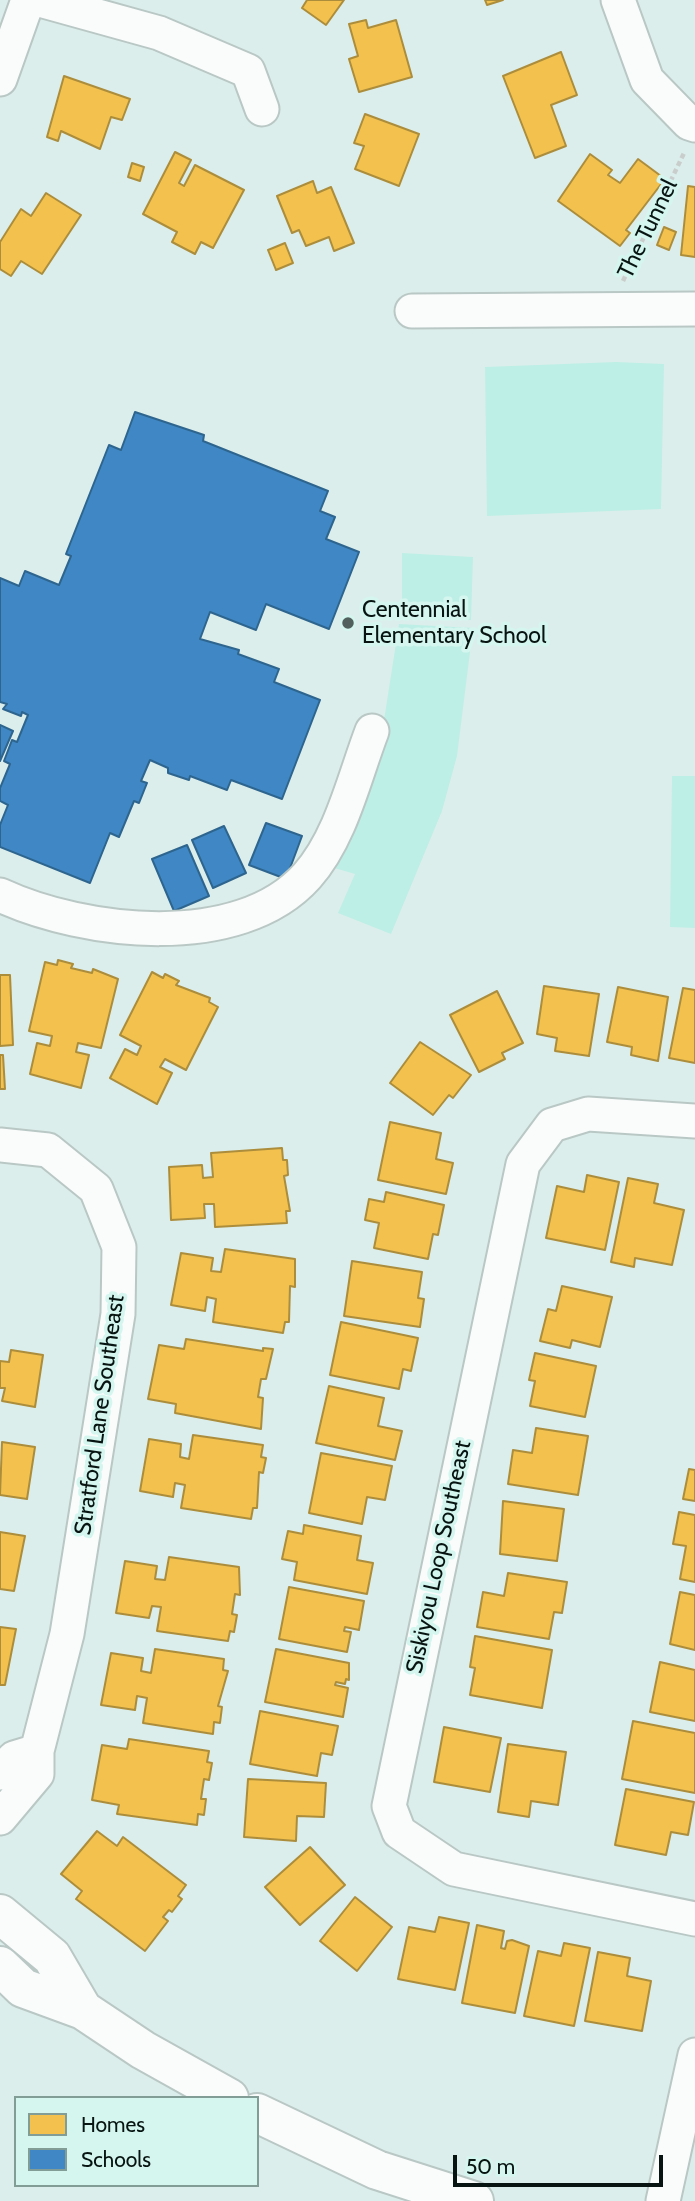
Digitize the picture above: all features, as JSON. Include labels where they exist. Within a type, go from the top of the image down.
[{"type":"main road","points":[[0,1914],[52,1957],[83,2010]]},
{"type":"main road","points":[[0,1966],[23,1989],[83,2010],[143,2050],[225,2096]]},
{"type":"main road","points":[[259,2114],[377,2171],[474,2201]]},
{"type":"street","points":[[0,79],[28,0]]},
{"type":"street","points":[[40,0],[159,33],[248,71],[262,109]]},
{"type":"street","points":[[618,0],[647,80],[689,123],[691,137]]},
{"type":"street","points":[[412,311],[695,309]]},
{"type":"street","points":[[0,895],[28,908],[129,928],[226,922],[266,909],[289,894],[324,853],[372,731]]},
{"type":"street","name":"Siskiyou Loop Southeast","points":[[695,1121],[588,1114],[552,1125],[523,1164],[389,1807],[399,1832],[454,1869],[695,1919]]},
{"type":"street","name":"Stratford Lane Southeast","points":[[0,1145],[48,1150],[96,1189],[119,1247],[118,1314],[67,1634],[37,1751],[37,1774],[0,1818]]},
{"type":"street","points":[[0,1773],[14,1758],[37,1751]]},
{"type":"street","points":[[663,2201],[695,2054]]},
{"type":"path","name":"The Tunnel","points":[[610,309],[691,137]]},
{"type":"green space","points":[[616,362],[664,364],[661,509],[487,516],[485,367]]},
{"type":"green space","points":[[402,553],[473,557],[471,620],[402,619]]},
{"type":"green space","points":[[399,624],[473,628],[457,756],[442,811],[391,934],[338,913],[355,874],[331,867],[382,733]]},
{"type":"green space","points":[[672,776],[695,776],[695,928],[670,927]]},
{"type":"building: Homes","points":[[307,0],[344,0],[326,25],[302,8]]},
{"type":"building: Homes","points":[[485,0],[503,0],[487,5]]},
{"type":"building: Homes","points":[[366,20],[368,28],[396,20],[412,77],[359,92],[349,59],[358,56],[349,24]]},
{"type":"building: Homes","points":[[561,52],[577,95],[551,105],[566,146],[535,158],[503,76]]},
{"type":"building: Homes","points":[[64,76],[130,99],[122,120],[111,117],[100,149],[61,131],[58,141],[47,137]]},
{"type":"building: Homes","points":[[365,114],[419,134],[399,186],[355,169],[364,146],[354,143]]},
{"type":"building: Homes","points":[[175,152],[191,160],[179,183],[184,186],[195,165],[244,190],[213,248],[201,242],[195,254],[172,242],[177,232],[143,214]]},
{"type":"building: Homes","points":[[590,154],[612,170],[608,175],[620,183],[638,159],[665,179],[626,230],[630,233],[620,246],[558,201]]},
{"type":"building: Homes","points":[[132,163],[144,167],[140,181],[128,177]]},
{"type":"building: Homes","points":[[313,181],[317,193],[331,187],[354,243],[334,251],[329,237],[306,246],[299,230],[292,233],[277,196]]},
{"type":"building: Homes","points":[[688,186],[695,187],[695,257],[681,255]]},
{"type":"building: Homes","points":[[46,193],[81,215],[42,274],[21,261],[11,276],[0,269],[0,242],[21,209],[31,216]]},
{"type":"building: Homes","points":[[664,227],[676,232],[669,250],[657,245]]},
{"type":"building: Homes","points":[[285,243],[293,263],[276,270],[268,250]]},
{"type":"building: Homes","points":[[58,960],[73,964],[71,968],[92,973],[93,969],[118,979],[101,1048],[78,1043],[76,1052],[89,1055],[81,1088],[30,1074],[37,1043],[50,1046],[52,1036],[29,1031],[45,962],[57,965]]},
{"type":"building: Homes","points":[[152,972],[163,978],[165,974],[179,981],[176,985],[210,998],[209,1002],[218,1007],[186,1070],[165,1059],[160,1067],[172,1073],[157,1104],[110,1078],[125,1049],[137,1055],[141,1046],[120,1035]]},
{"type":"building: Homes","points":[[0,975],[10,975],[13,1045],[0,1046]]},
{"type":"building: Homes","points":[[544,986],[599,994],[589,1056],[555,1051],[557,1038],[537,1034]]},
{"type":"building: Homes","points":[[618,987],[668,997],[658,1061],[631,1055],[632,1047],[607,1042]]},
{"type":"building: Homes","points":[[683,988],[695,990],[695,1063],[669,1058]]},
{"type":"building: Homes","points":[[497,991],[523,1043],[502,1053],[505,1059],[479,1072],[450,1015]]},
{"type":"building: Homes","points":[[420,1042],[471,1075],[453,1098],[449,1095],[433,1115],[390,1083]]},
{"type":"building: Homes","points":[[0,1055],[3,1055],[5,1089],[0,1089]]},
{"type":"building: Homes","points":[[390,1122],[441,1133],[436,1159],[453,1163],[446,1194],[378,1180]]},
{"type":"building: Homes","points":[[282,1148],[283,1160],[287,1160],[288,1175],[284,1176],[290,1211],[286,1211],[287,1223],[215,1227],[214,1204],[204,1204],[205,1218],[171,1220],[169,1167],[202,1165],[203,1178],[213,1177],[211,1153]]},
{"type":"building: Homes","points":[[587,1175],[619,1182],[605,1250],[546,1238],[557,1186],[584,1192]]},
{"type":"building: Homes","points":[[628,1178],[658,1184],[654,1203],[684,1210],[672,1265],[635,1258],[634,1267],[611,1262]]},
{"type":"building: Homes","points":[[386,1192],[444,1205],[438,1235],[433,1234],[428,1259],[374,1248],[379,1223],[365,1220],[369,1199],[384,1202]]},
{"type":"building: Homes","points":[[225,1249],[295,1259],[295,1287],[290,1286],[289,1322],[285,1322],[283,1333],[213,1322],[216,1299],[207,1297],[205,1311],[171,1305],[181,1253],[213,1258],[211,1271],[221,1272]]},
{"type":"building: Homes","points":[[352,1261],[422,1272],[418,1298],[424,1299],[420,1327],[344,1316]]},
{"type":"building: Homes","points":[[562,1286],[612,1297],[600,1347],[572,1340],[570,1348],[540,1341],[548,1309],[556,1311]]},
{"type":"building: Homes","points":[[341,1322],[418,1338],[411,1371],[403,1369],[399,1389],[330,1375]]},
{"type":"building: Homes","points":[[186,1339],[263,1351],[263,1348],[273,1349],[266,1379],[261,1379],[258,1397],[263,1398],[261,1429],[175,1413],[176,1404],[148,1399],[159,1345],[184,1349]]},
{"type":"building: Homes","points":[[11,1350],[43,1355],[35,1407],[2,1401],[5,1388],[0,1388],[0,1361],[9,1362]]},
{"type":"building: Homes","points":[[535,1353],[596,1366],[585,1417],[530,1406],[535,1381],[529,1380]]},
{"type":"building: Homes","points":[[329,1386],[384,1398],[378,1426],[402,1431],[395,1460],[316,1443]]},
{"type":"building: Homes","points":[[536,1428],[588,1436],[578,1495],[508,1484],[513,1450],[532,1453]]},
{"type":"building: Homes","points":[[193,1435],[263,1445],[261,1457],[266,1458],[263,1473],[259,1472],[257,1508],[253,1508],[251,1519],[181,1508],[185,1485],[175,1483],[173,1497],[140,1491],[149,1439],[181,1444],[180,1457],[189,1459]]},
{"type":"building: Homes","points":[[2,1442],[35,1447],[27,1499],[0,1495]]},
{"type":"building: Homes","points":[[321,1453],[392,1466],[385,1500],[367,1497],[362,1524],[309,1513]]},
{"type":"building: Homes","points":[[689,1469],[695,1470],[695,1501],[683,1499]]},
{"type":"building: Homes","points":[[503,1501],[564,1509],[557,1561],[500,1554]]},
{"type":"building: Homes","points":[[679,1512],[695,1515],[695,1582],[680,1579],[686,1546],[673,1544]]},
{"type":"building: Homes","points":[[304,1525],[361,1536],[357,1560],[373,1563],[367,1594],[294,1580],[297,1562],[282,1559],[288,1531],[303,1534]]},
{"type":"building: Homes","points":[[0,1532],[25,1536],[14,1591],[0,1589]]},
{"type":"building: Homes","points":[[169,1557],[239,1567],[240,1595],[235,1594],[232,1614],[237,1615],[234,1632],[230,1631],[228,1641],[157,1631],[161,1607],[152,1606],[149,1618],[116,1613],[125,1561],[157,1566],[155,1579],[165,1580]]},
{"type":"building: Homes","points":[[508,1573],[567,1582],[562,1613],[554,1612],[549,1639],[477,1627],[483,1592],[504,1596]]},
{"type":"building: Homes","points":[[289,1587],[364,1601],[359,1630],[345,1627],[344,1631],[351,1632],[347,1652],[279,1639]]},
{"type":"building: Homes","points":[[680,1592],[695,1595],[695,1650],[670,1644]]},
{"type":"building: Homes","points":[[0,1627],[16,1629],[5,1685],[0,1685]]},
{"type":"building: Homes","points":[[475,1636],[552,1650],[542,1708],[470,1695],[475,1668],[470,1667]]},
{"type":"building: Homes","points":[[155,1649],[224,1659],[223,1670],[228,1671],[218,1706],[222,1707],[220,1723],[214,1722],[213,1734],[143,1723],[147,1698],[137,1696],[135,1710],[101,1705],[111,1653],[143,1658],[141,1671],[151,1673]]},
{"type":"building: Homes","points":[[276,1649],[349,1663],[349,1680],[346,1679],[345,1684],[336,1682],[335,1685],[348,1688],[343,1717],[265,1702]]},
{"type":"building: Homes","points":[[660,1662],[695,1670],[695,1721],[650,1712]]},
{"type":"building: Homes","points":[[260,1711],[338,1726],[332,1755],[321,1753],[317,1776],[250,1764]]},
{"type":"building: Homes","points":[[633,1721],[695,1733],[695,1793],[622,1779]]},
{"type":"building: Homes","points":[[444,1727],[501,1738],[490,1792],[434,1782]]},
{"type":"building: Homes","points":[[129,1739],[209,1751],[207,1762],[212,1763],[209,1780],[204,1779],[201,1799],[206,1799],[204,1815],[198,1814],[197,1825],[117,1814],[119,1805],[92,1800],[102,1745],[127,1749]]},
{"type":"building: Homes","points":[[508,1744],[566,1752],[558,1805],[531,1801],[529,1817],[498,1812]]},
{"type":"building: Homes","points":[[248,1779],[326,1783],[324,1817],[297,1816],[296,1841],[244,1837]]},
{"type":"building: Homes","points":[[626,1789],[694,1802],[688,1835],[671,1832],[666,1855],[615,1845]]},
{"type":"building: Homes","points":[[97,1831],[117,1846],[123,1837],[186,1885],[178,1896],[182,1899],[172,1912],[169,1910],[163,1917],[168,1921],[145,1951],[76,1899],[82,1891],[61,1874]]},
{"type":"building: Homes","points":[[310,1847],[345,1885],[300,1925],[265,1887]]},
{"type":"building: Homes","points":[[355,1897],[392,1927],[357,1971],[320,1941]]},
{"type":"building: Homes","points":[[439,1917],[469,1923],[455,1990],[398,1979],[409,1927],[435,1932]]},
{"type":"building: Homes","points":[[477,1925],[504,1931],[501,1948],[505,1949],[507,1941],[512,1940],[529,1946],[515,2013],[462,2003]]},
{"type":"building: Homes","points":[[564,1943],[590,1948],[574,2026],[524,2016],[538,1951],[561,1956]]},
{"type":"building: Homes","points":[[598,1952],[630,1958],[627,1976],[651,1981],[642,2031],[585,2021]]},
{"type":"building: Schools","points":[[135,412],[204,435],[203,441],[328,491],[320,511],[335,517],[326,539],[359,552],[329,629],[266,604],[256,630],[210,612],[200,639],[239,650],[238,654],[279,669],[274,682],[320,700],[282,799],[231,780],[227,790],[190,776],[189,780],[168,773],[168,768],[150,760],[141,781],[147,783],[139,803],[134,801],[119,837],[110,833],[90,883],[0,847],[0,825],[8,805],[0,801],[0,788],[10,764],[4,761],[12,740],[17,742],[28,715],[22,712],[21,716],[3,709],[7,704],[0,702],[0,578],[19,586],[25,571],[59,585],[71,556],[66,554],[109,445],[121,450]]},
{"type":"building: Schools","points":[[0,725],[13,731],[0,761]]},
{"type":"building: Schools","points":[[266,823],[302,836],[286,879],[249,865]]},
{"type":"building: Schools","points":[[224,826],[246,873],[213,888],[192,840]]},
{"type":"building: Schools","points":[[187,845],[209,896],[174,911],[152,859]]},
{"type":"place","name":"Centennial Elementary School","points":[[348,623]]}]
